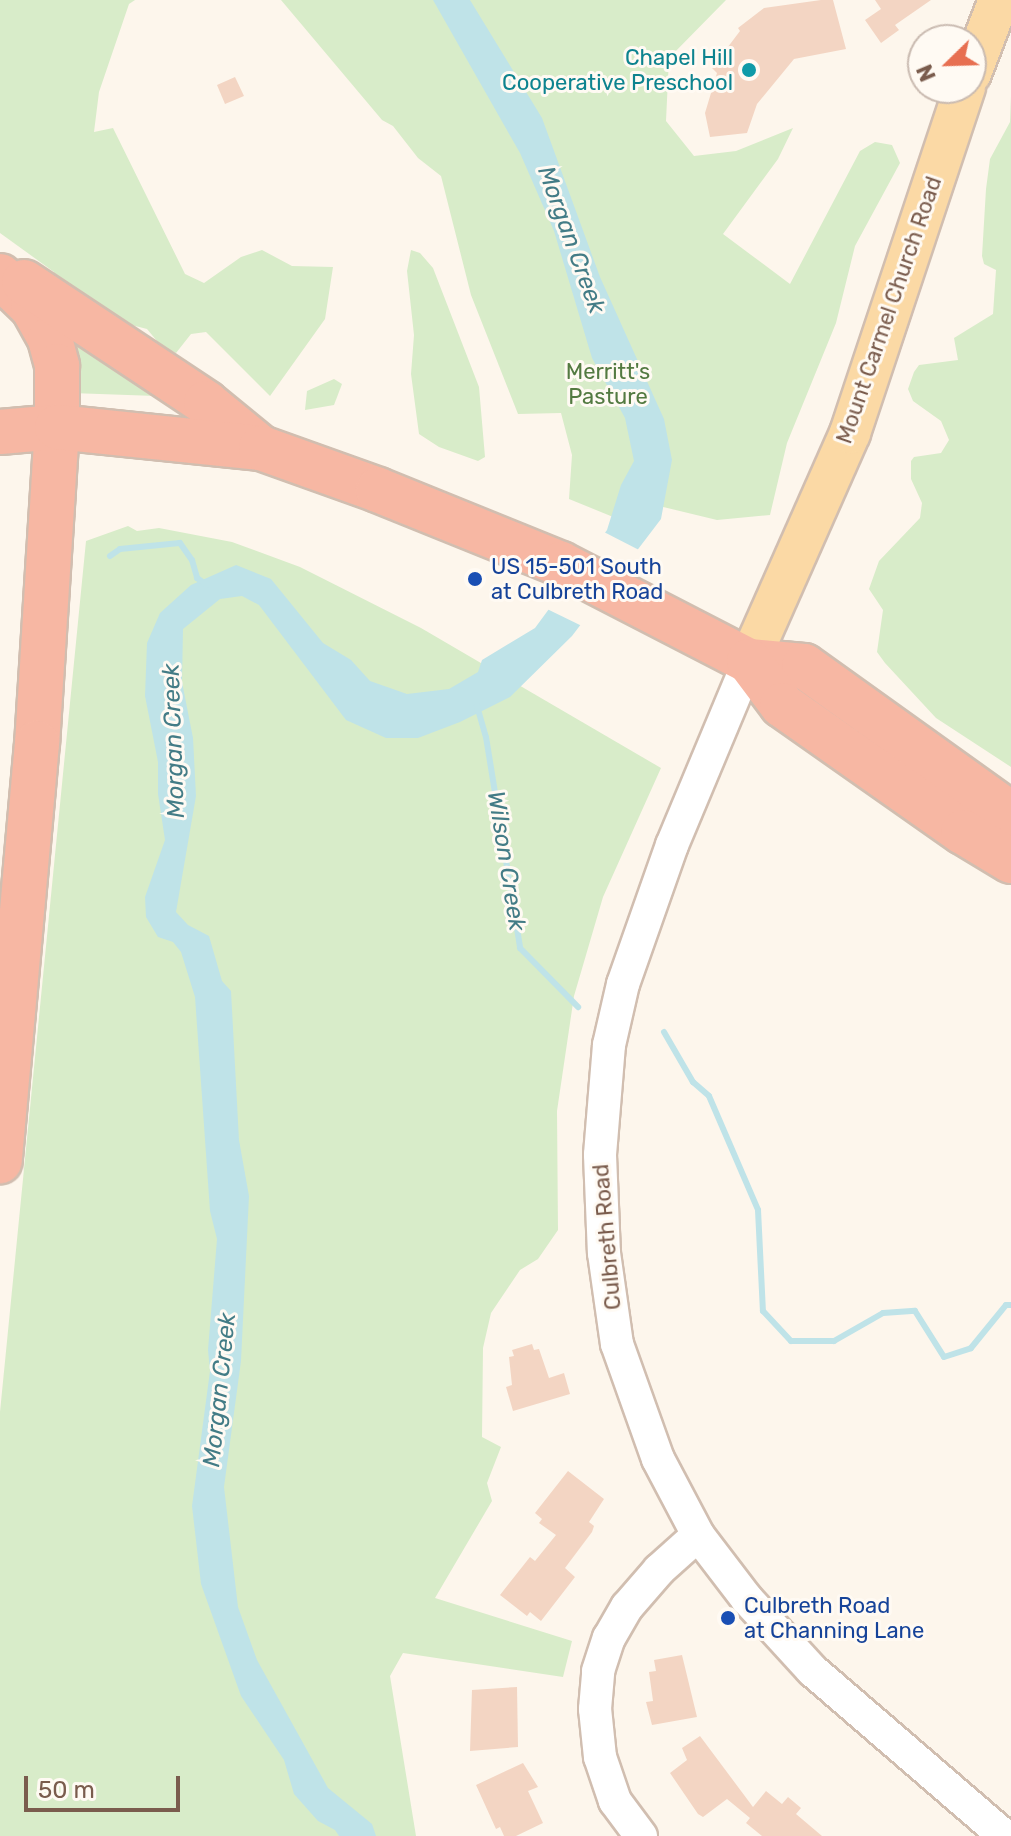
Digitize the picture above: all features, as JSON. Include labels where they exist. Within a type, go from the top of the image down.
[{"type":"highway","points":[[0,274],[44,295],[206,403],[261,448]]},
{"type":"highway","points":[[0,274],[33,308],[50,339],[57,366],[57,427],[36,758],[0,1161]]},
{"type":"highway","points":[[0,432],[57,427],[261,448],[523,548],[589,577],[749,661],[804,666],[1011,814]]},
{"type":"highway","points":[[749,661],[782,705],[1011,861]]},
{"type":"main road","points":[[987,31],[999,0]]},
{"type":"main road","name":"Mount Carmel Church Road","points":[[749,661],[855,420],[960,104]]},
{"type":"street","name":"Culbreth Road","points":[[749,661],[672,845],[623,984],[606,1066],[600,1155],[604,1253],[617,1344],[658,1459],[698,1535],[747,1599],[812,1670],[1004,1836]]},
{"type":"street","points":[[641,1836],[615,1801],[600,1757],[595,1709],[598,1671],[609,1638],[627,1607],[659,1570],[698,1535]]},
{"type":"green space","points":[[0,0],[135,0],[129,4],[99,92],[94,132],[113,128],[185,274],[204,283],[241,257],[262,250],[292,266],[333,267],[325,319],[270,396],[206,332],[191,334],[176,353],[162,347],[147,329],[116,321],[54,280],[54,272],[0,233]]},
{"type":"green space","name":"Merritt's Pasture","points":[[281,0],[726,0],[669,58],[666,121],[694,156],[736,151],[793,128],[778,159],[723,234],[790,284],[860,151],[875,142],[892,145],[900,163],[855,246],[836,323],[787,443],[770,515],[717,520],[655,505],[650,532],[569,499],[572,455],[561,413],[518,414],[471,295],[441,176],[418,158],[393,126],[382,120]]},
{"type":"green space","points":[[1011,96],[1011,767],[936,718],[885,663],[877,652],[883,610],[869,589],[879,561],[920,518],[922,503],[911,479],[911,461],[914,457],[941,453],[949,440],[941,421],[913,401],[908,389],[914,372],[919,365],[958,360],[954,338],[993,314],[996,270],[984,264],[982,256],[986,189],[990,159],[1010,122]]},
{"type":"green space","points":[[411,250],[420,253],[433,268],[479,387],[485,457],[478,461],[439,447],[419,434],[411,374],[414,335],[407,271]]},
{"type":"green space","points":[[76,337],[156,396],[71,393]]},
{"type":"green space","points":[[334,379],[342,384],[334,405],[305,410],[307,391]]},
{"type":"green space","points":[[128,526],[137,531],[159,528],[232,542],[300,567],[421,628],[661,768],[603,897],[574,996],[557,1111],[558,1230],[538,1259],[520,1270],[491,1313],[483,1348],[482,1437],[501,1447],[487,1483],[492,1501],[435,1598],[572,1641],[563,1677],[403,1653],[390,1676],[416,1836],[0,1836],[0,1412],[86,541]]},
{"type":"water","name":"Morgan Creek","points":[[433,0],[470,0],[542,118],[600,277],[664,419],[672,460],[661,519],[572,636],[510,697],[460,722],[418,738],[386,738],[346,720],[259,605],[242,596],[220,599],[183,629],[182,682],[193,738],[196,796],[176,912],[188,925],[209,936],[222,981],[231,991],[239,1140],[249,1196],[241,1361],[224,1487],[238,1607],[257,1660],[328,1788],[372,1824],[376,1836],[339,1836],[335,1830],[318,1821],[294,1794],[284,1760],[241,1696],[201,1584],[192,1506],[210,1371],[208,1350],[217,1239],[210,1211],[195,997],[181,952],[173,942],[158,937],[146,917],[145,897],[165,840],[158,794],[158,762],[145,696],[147,643],[160,613],[191,585],[236,565],[271,579],[323,643],[351,660],[370,681],[407,694],[449,689],[478,672],[482,660],[535,628],[607,530],[621,485],[634,461],[625,418],[592,358],[554,231],[520,153]]},
{"type":"pier","points":[[602,531],[641,551],[584,627],[545,608]]},
{"type":"building","name":"Chapel Hill Cooperative Preschool","points":[[833,0],[846,49],[794,59],[757,104],[747,133],[710,137],[705,113],[717,73],[712,68],[740,31],[738,28],[764,8]]},
{"type":"building","points":[[875,0],[931,0],[895,25],[899,30],[881,43],[865,20],[881,9]]},
{"type":"building","points":[[235,77],[244,96],[225,104],[217,85]]},
{"type":"building","points":[[532,1344],[534,1350],[539,1349],[549,1378],[564,1373],[570,1394],[513,1411],[506,1387],[512,1385],[509,1357],[514,1356],[512,1350]]},
{"type":"building","points":[[568,1471],[604,1499],[589,1522],[594,1526],[592,1532],[565,1568],[575,1577],[541,1621],[530,1612],[527,1616],[500,1595],[530,1557],[535,1561],[556,1535],[539,1523],[542,1519],[535,1513]]},
{"type":"building","points":[[682,1655],[697,1717],[652,1725],[646,1702],[653,1701],[649,1672],[656,1671],[654,1660]]},
{"type":"building","points":[[517,1687],[518,1747],[470,1751],[472,1690]]},
{"type":"building","points":[[700,1736],[753,1807],[766,1791],[782,1804],[788,1797],[801,1808],[796,1814],[822,1836],[762,1836],[746,1823],[750,1818],[727,1799],[703,1817],[698,1814],[670,1773],[687,1760],[682,1748]]},
{"type":"building","points":[[523,1763],[538,1787],[528,1791],[543,1823],[516,1836],[504,1836],[500,1827],[496,1829],[476,1785]]},
{"type":"waterway","points":[[110,556],[120,549],[180,543],[192,560],[197,578],[207,585]]},
{"type":"waterway","name":"Wilson Creek","points":[[477,706],[486,737],[520,948],[578,1007]]},
{"type":"waterway","name":"Wilson Creek","points":[[664,1032],[693,1082],[709,1096],[758,1210],[763,1311],[791,1341],[834,1341],[883,1313],[915,1311],[944,1357],[971,1348],[1006,1305],[1011,1305]]},
{"type":"place","name":"Chapel Hill Cooperative Preschool","points":[[749,70]]},
{"type":"place","name":"US 15-501 South at Culbreth Road","points":[[475,579]]},
{"type":"place","name":"Culbreth Road at Channing Lane","points":[[728,1618]]}]
